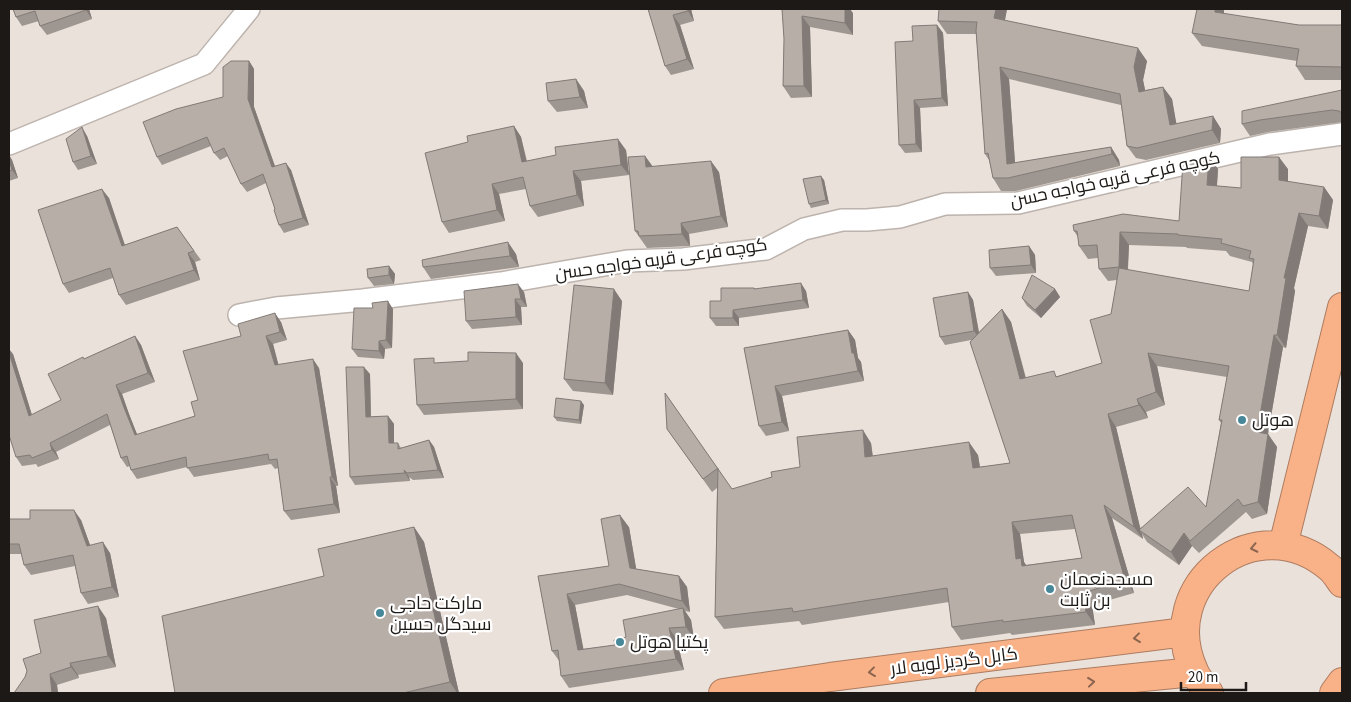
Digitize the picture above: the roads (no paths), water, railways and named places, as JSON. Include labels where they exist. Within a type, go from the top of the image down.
[{"type":"highway","points":[[1283,546],[1342,307]]},
{"type":"highway","points":[[1202,683],[1186,647],[1185,620],[1193,594],[1209,572],[1230,555],[1256,547],[1283,546],[1309,554],[1332,569],[1342,584]]},
{"type":"highway","name":"کابل گردیز لویه لار","points":[[723,693],[830,677],[1185,632]]},
{"type":"highway","name":"کابل گردیز لویه لار","points":[[990,693],[1143,677],[1202,683]]},
{"type":"highway","points":[[1334,693],[1342,682]]},
{"type":"street","points":[[9,144],[204,64],[249,9]]},
{"type":"street","name":"کوچه فرعی قریه خواجه حسن","points":[[239,316],[276,308],[363,300],[501,283],[627,261],[683,259],[766,249],[804,229],[842,220],[900,217],[945,204],[1018,203],[1270,144],[1342,134]]},
{"type":"place","name":"هوتل","points":[[1242,420]]},
{"type":"place","name":"مسجدنعمان بن ثابت","points":[[1050,589]]},
{"type":"place","name":"مارکت حاجی سیدگل حسین","points":[[380,613]]},
{"type":"place","name":"پکتیا هوتل","points":[[620,642]]}]
